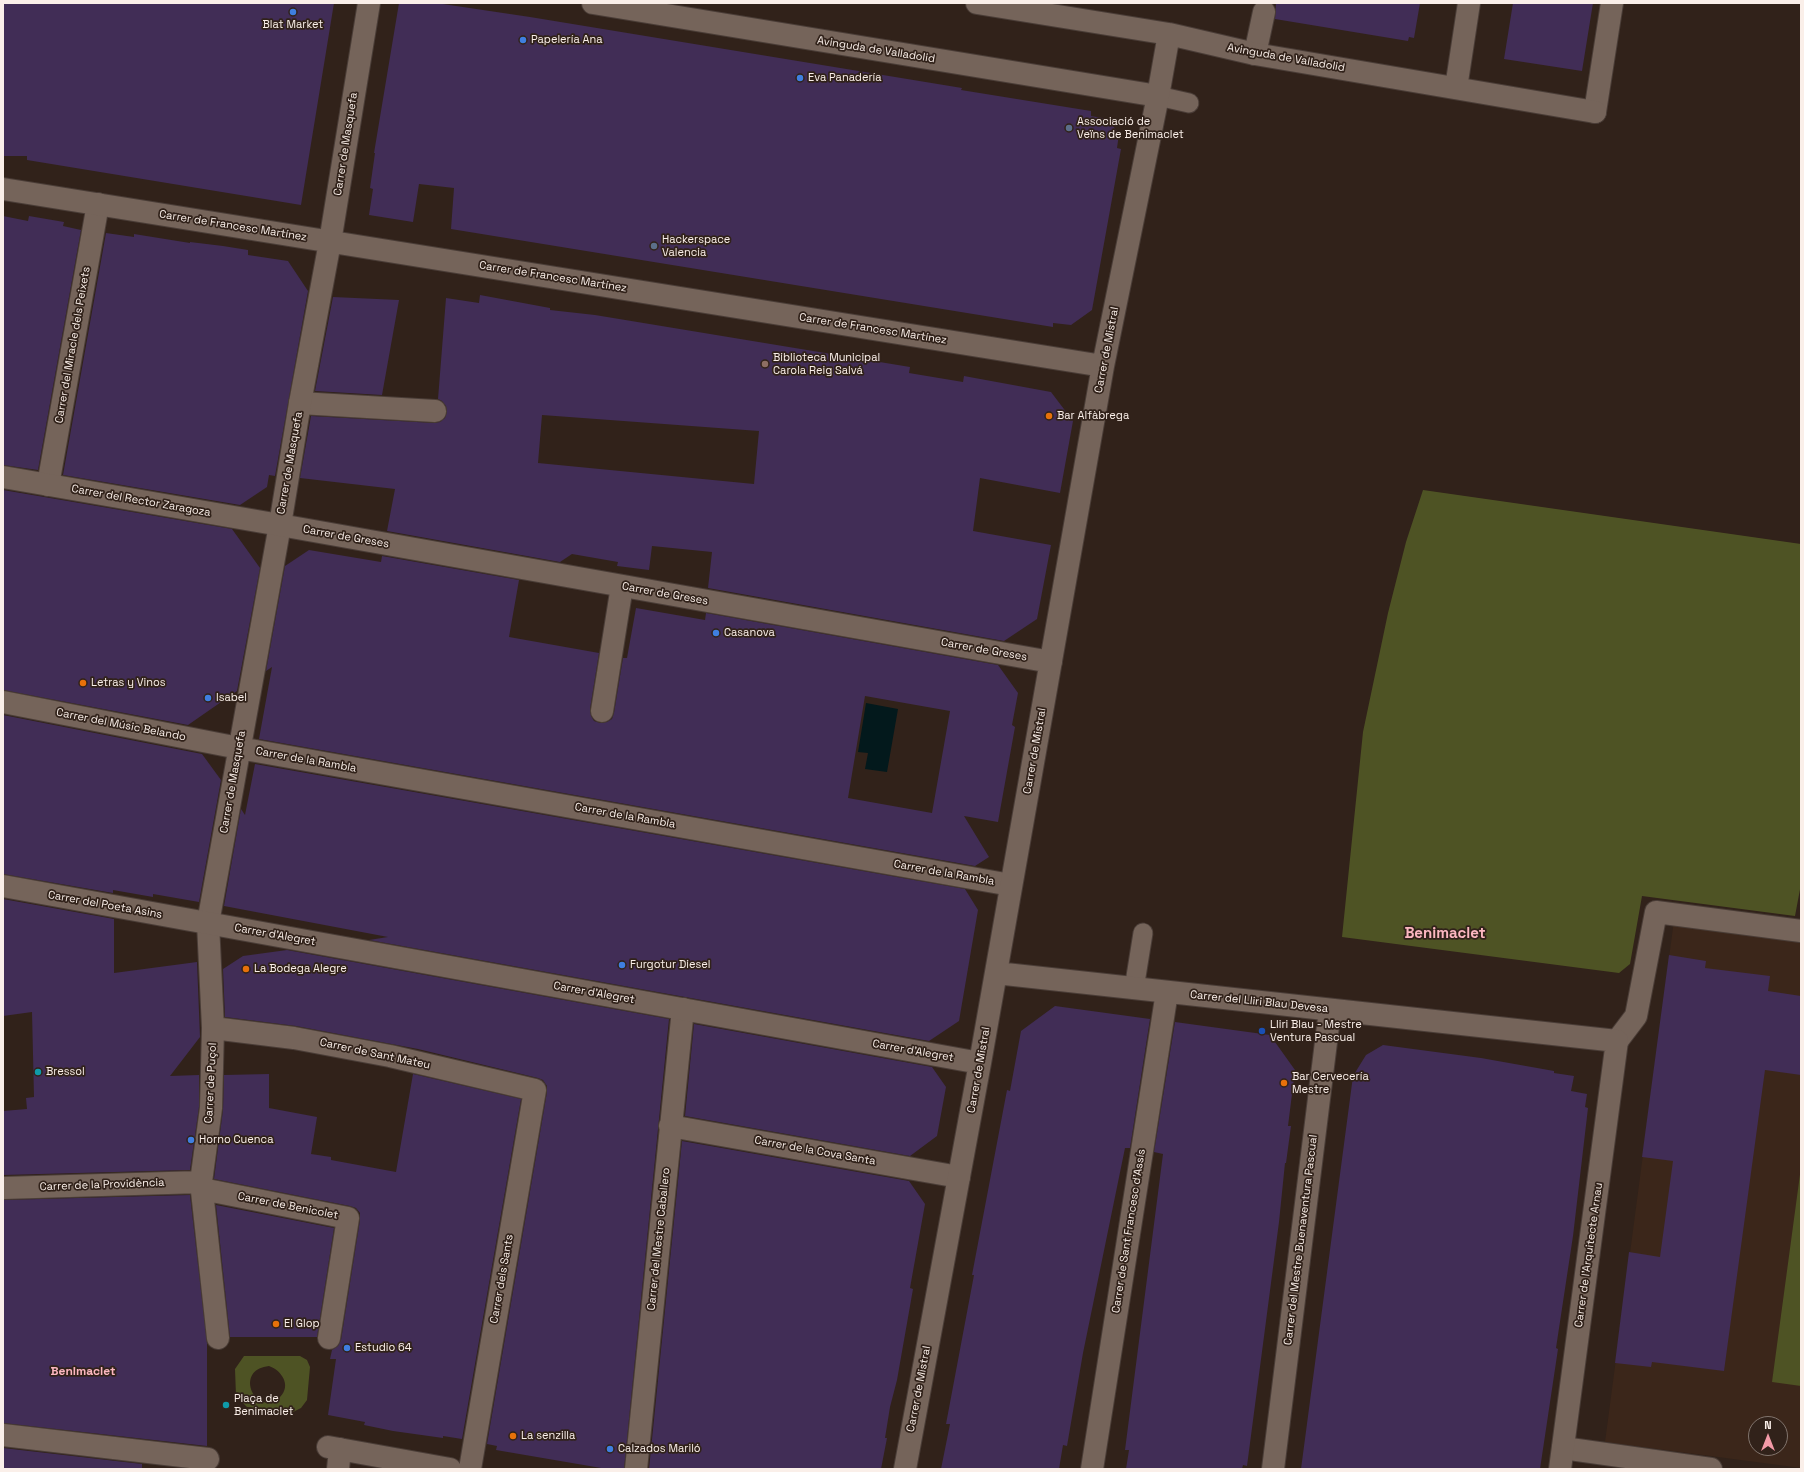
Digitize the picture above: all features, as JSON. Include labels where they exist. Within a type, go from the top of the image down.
[{"type":"street","name":"Carrer de Masquefa","points":[[208,923],[330,242],[369,3]]},
{"type":"street","name":"Avinguda de Valladolid","points":[[594,3],[1158,96]]},
{"type":"street","name":"Avinguda de Valladolid","points":[[977,3],[1169,34],[1255,54],[1595,112],[1612,3]]},
{"type":"street","points":[[1456,88],[1468,3]]},
{"type":"street","points":[[1255,54],[1264,12]]},
{"type":"street","name":"Carrer de Mistral","points":[[904,1469],[980,1063],[1103,366],[1158,96],[1169,34]]},
{"type":"street","name":"Carrer de Francesc Martínez","points":[[3,189],[1103,366]]},
{"type":"street","name":"Carrer del Miracle dels Peixets","points":[[48,485],[98,204]]},
{"type":"street","points":[[300,403],[435,411]]},
{"type":"street","name":"Carrer del Rector Zaragoza","points":[[3,477],[280,525]]},
{"type":"street","name":"Carrer de Greses","points":[[280,525],[1051,662]]},
{"type":"street","points":[[602,711],[622,586]]},
{"type":"street","name":"Carrer del Músic Belando","points":[[3,702],[239,748]]},
{"type":"street","name":"Carrer de la Rambla","points":[[239,748],[1011,885]]},
{"type":"street","name":"Carrer del Poeta Asins","points":[[3,886],[208,923]]},
{"type":"street","points":[[1617,1041],[1636,1016],[1656,912],[1801,931]]},
{"type":"street","name":"Carrer d'Alegret","points":[[208,923],[980,1063]]},
{"type":"street","name":"Carrer de Puçol","points":[[208,923],[213,1028],[211,1108],[202,1186],[218,1338]]},
{"type":"street","name":"Carrer del Lliri Blau Devesa","points":[[996,974],[1617,1041]]},
{"type":"street","name":"Carrer de Sant Francesc d'Assís","points":[[1092,1469],[1166,992]]},
{"type":"street","name":"Carrer del Mestre Caballero","points":[[636,1469],[683,1009]]},
{"type":"street","name":"Carrer del Mestre Buenaventura Pascual","points":[[1273,1469],[1330,1010]]},
{"type":"street","name":"Carrer de Sant Mateu","points":[[213,1028],[294,1038],[390,1056],[535,1090]]},
{"type":"street","name":"Carrer de l'Arquitecte Arnau","points":[[1562,1458],[1617,1041]]},
{"type":"street","name":"Carrer dels Sants","points":[[470,1469],[535,1090]]},
{"type":"street","name":"Carrer de la Cova Santa","points":[[670,1126],[959,1177]]},
{"type":"street","name":"Carrer de la Providència","points":[[3,1188],[202,1186]]},
{"type":"street","name":"Carrer de Benicolet","points":[[202,1186],[348,1218],[329,1338]]},
{"type":"street","points":[[3,1435],[208,1459]]},
{"type":"street","points":[[335,1455],[450,1469]]},
{"type":"street","points":[[1562,1458],[1711,1469]]},
{"type":"lane","points":[[1158,96],[1189,103]]},
{"type":"lane","points":[[1134,989],[1143,933]]},
{"type":"shaded area","points":[[1674,920],[1801,938],[1801,1468],[1605,1442]]},
{"type":"green space","points":[[1423,490],[1801,544],[1801,884],[1795,916],[1642,896],[1630,964],[1619,973],[1342,937],[1363,732],[1388,613],[1406,542]]},
{"type":"green space","points":[[1801,1167],[1801,1386],[1772,1382]]},
{"type":"green space","points":[[244,1356],[300,1356],[307,1360],[310,1367],[307,1400],[301,1408],[291,1413],[247,1407],[236,1396],[235,1369]],"holes":[[[269,1366],[284,1378],[285,1388],[280,1397],[271,1402],[263,1402],[257,1398],[252,1391],[250,1383],[252,1376],[258,1369]]]},
{"type":"water","points":[[866,703],[898,709],[887,772],[865,769],[868,753],[858,752]]},
{"type":"building","points":[[3,3],[334,3],[301,205],[27,160],[27,156],[3,156]]},
{"type":"building","points":[[399,3],[436,3],[530,17],[962,88],[961,90],[1091,111],[1091,116],[1108,119],[1119,134],[1117,148],[1121,149],[1092,310],[1071,325],[1053,323],[1053,327],[451,229],[454,188],[419,184],[413,222],[369,215],[373,189],[370,188],[374,153]]},
{"type":"building","points":[[1276,3],[1420,3],[1414,38],[1409,37],[1408,41],[1275,19]]},
{"type":"building","points":[[1513,3],[1593,3],[1582,71],[1504,59]]},
{"type":"building","points":[[3,216],[28,221],[29,216],[64,222],[63,226],[81,230],[38,470],[3,465]]},
{"type":"building","points":[[106,233],[134,237],[134,234],[190,243],[223,246],[248,250],[248,255],[288,261],[308,291],[275,476],[269,475],[267,487],[240,505],[63,475]]},
{"type":"building","points":[[480,295],[550,308],[550,310],[595,315],[910,367],[909,373],[963,382],[964,376],[1051,392],[1073,421],[1060,493],[980,478],[973,531],[1051,545],[1037,619],[1004,641],[708,588],[712,552],[652,546],[649,570],[617,566],[618,562],[572,554],[560,562],[387,531],[395,489],[300,478],[311,416],[434,423],[440,422],[445,418],[447,412],[446,406],[438,399],[446,298],[479,303]],"holes":[[[542,415],[759,431],[754,484],[538,463]]]},
{"type":"building","points":[[333,297],[399,300],[382,395],[315,391]]},
{"type":"building","points":[[3,490],[232,529],[260,568],[237,691],[188,725],[3,690]]},
{"type":"building","points":[[309,550],[381,562],[382,556],[519,580],[509,637],[599,653],[590,709],[591,716],[594,721],[600,723],[607,722],[612,719],[614,713],[623,658],[627,658],[636,608],[705,620],[706,613],[998,665],[1018,693],[1012,725],[1015,727],[998,822],[964,816],[989,857],[975,866],[259,739],[272,667],[266,671],[285,566]],"holes":[[[865,696],[950,711],[932,813],[848,798]]]},
{"type":"building","points":[[3,715],[202,754],[221,780],[199,902],[153,894],[153,897],[113,890],[113,893],[3,874]]},
{"type":"building","points":[[255,764],[965,889],[978,910],[959,1021],[929,1041],[369,940],[388,937],[224,906],[241,809],[245,815]]},
{"type":"building","points":[[3,899],[114,919],[114,973],[197,962],[200,1037],[170,1076],[199,1075],[199,1107],[190,1170],[3,1175],[3,1111],[27,1109],[26,1098],[34,1097],[32,1012],[3,1016]]},
{"type":"building","points":[[287,950],[669,1019],[624,1469],[607,1469],[496,1450],[497,1446],[487,1444],[547,1086],[543,1080],[538,1078],[418,1049],[296,1026],[225,1017],[223,969],[243,956]]},
{"type":"building","points":[[1669,955],[1706,961],[1705,968],[1770,976],[1768,991],[1801,996],[1801,1075],[1765,1070],[1724,1371],[1652,1362],[1651,1367],[1615,1363],[1629,1252],[1660,1257],[1673,1161],[1642,1157]]},
{"type":"building","points":[[1055,1006],[1150,1019],[1130,1148],[1125,1148],[1083,1353],[1067,1446],[1063,1445],[1059,1469],[941,1469],[950,1424],[946,1424],[974,1275],[972,1275],[1007,1090],[1010,1091],[1021,1031]]},
{"type":"building","points":[[1175,1022],[1270,1035],[1295,1070],[1288,1126],[1291,1126],[1285,1163],[1279,1222],[1247,1466],[1243,1465],[1242,1469],[1126,1469],[1129,1450],[1125,1450],[1163,1154],[1154,1152]]},
{"type":"building","points":[[694,1024],[932,1067],[946,1087],[937,1136],[910,1156],[685,1116]]},
{"type":"building","points":[[1383,1045],[1481,1058],[1554,1071],[1554,1073],[1574,1076],[1571,1091],[1587,1094],[1585,1107],[1588,1108],[1573,1236],[1540,1469],[1301,1469],[1353,1076],[1366,1055]]},
{"type":"building","points":[[269,1074],[269,1108],[317,1117],[311,1154],[331,1157],[331,1160],[396,1172],[413,1074],[521,1099],[462,1439],[393,1431],[364,1425],[365,1422],[328,1415],[336,1359],[330,1359],[332,1350],[338,1346],[341,1340],[360,1213],[356,1208],[350,1206],[214,1179],[223,1110],[224,1075]]},
{"type":"building","points":[[682,1141],[909,1181],[925,1204],[910,1288],[913,1289],[897,1380],[890,1407],[885,1438],[887,1438],[881,1469],[649,1469]]},
{"type":"building","points":[[190,1195],[207,1343],[207,1446],[3,1423],[3,1200]]},
{"type":"building","points":[[216,1205],[334,1228],[317,1337],[230,1337]]},
{"type":"building","points":[[3,1448],[142,1464],[142,1469],[3,1469]]},
{"type":"place","name":"Blat Market","points":[[293,12]]},
{"type":"place","name":"Papelería Ana","points":[[523,40]]},
{"type":"place","name":"Eva Panadería","points":[[800,78]]},
{"type":"place","name":"Associació de Veïns de Benimaclet","points":[[1069,128]]},
{"type":"place","name":"Hackerspace Valencia","points":[[654,246]]},
{"type":"place","name":"Biblioteca Municipal Carola Reig Salvá","points":[[765,364]]},
{"type":"place","name":"Bar Alfàbrega","points":[[1049,416]]},
{"type":"place","name":"Casanova","points":[[716,633]]},
{"type":"place","name":"Letras y Vinos","points":[[83,683]]},
{"type":"place","name":"Isabel","points":[[208,698]]},
{"type":"place","name":"Furgotur Diesel","points":[[622,965]]},
{"type":"place","name":"La Bodega Alegre","points":[[246,969]]},
{"type":"place","name":"Lliri Blau - Mestre Ventura Pascual","points":[[1262,1031]]},
{"type":"place","name":"Bressol","points":[[38,1072]]},
{"type":"place","name":"Bar Cervecería Mestre","points":[[1284,1083]]},
{"type":"place","name":"Horno Cuenca","points":[[191,1140]]},
{"type":"place","name":"El Glop","points":[[276,1324]]},
{"type":"place","name":"Estudio 64","points":[[347,1348]]},
{"type":"place","name":"Plaça de Benimaclet","points":[[226,1405]]},
{"type":"place","name":"La senzilla","points":[[513,1436]]},
{"type":"place","name":"Calzados Mariló","points":[[610,1449]]},
{"type":"district","name":"Benimaclet","points":[[1445,934]]},
{"type":"district","name":"Benimaclet","points":[[83,1372]]}]
